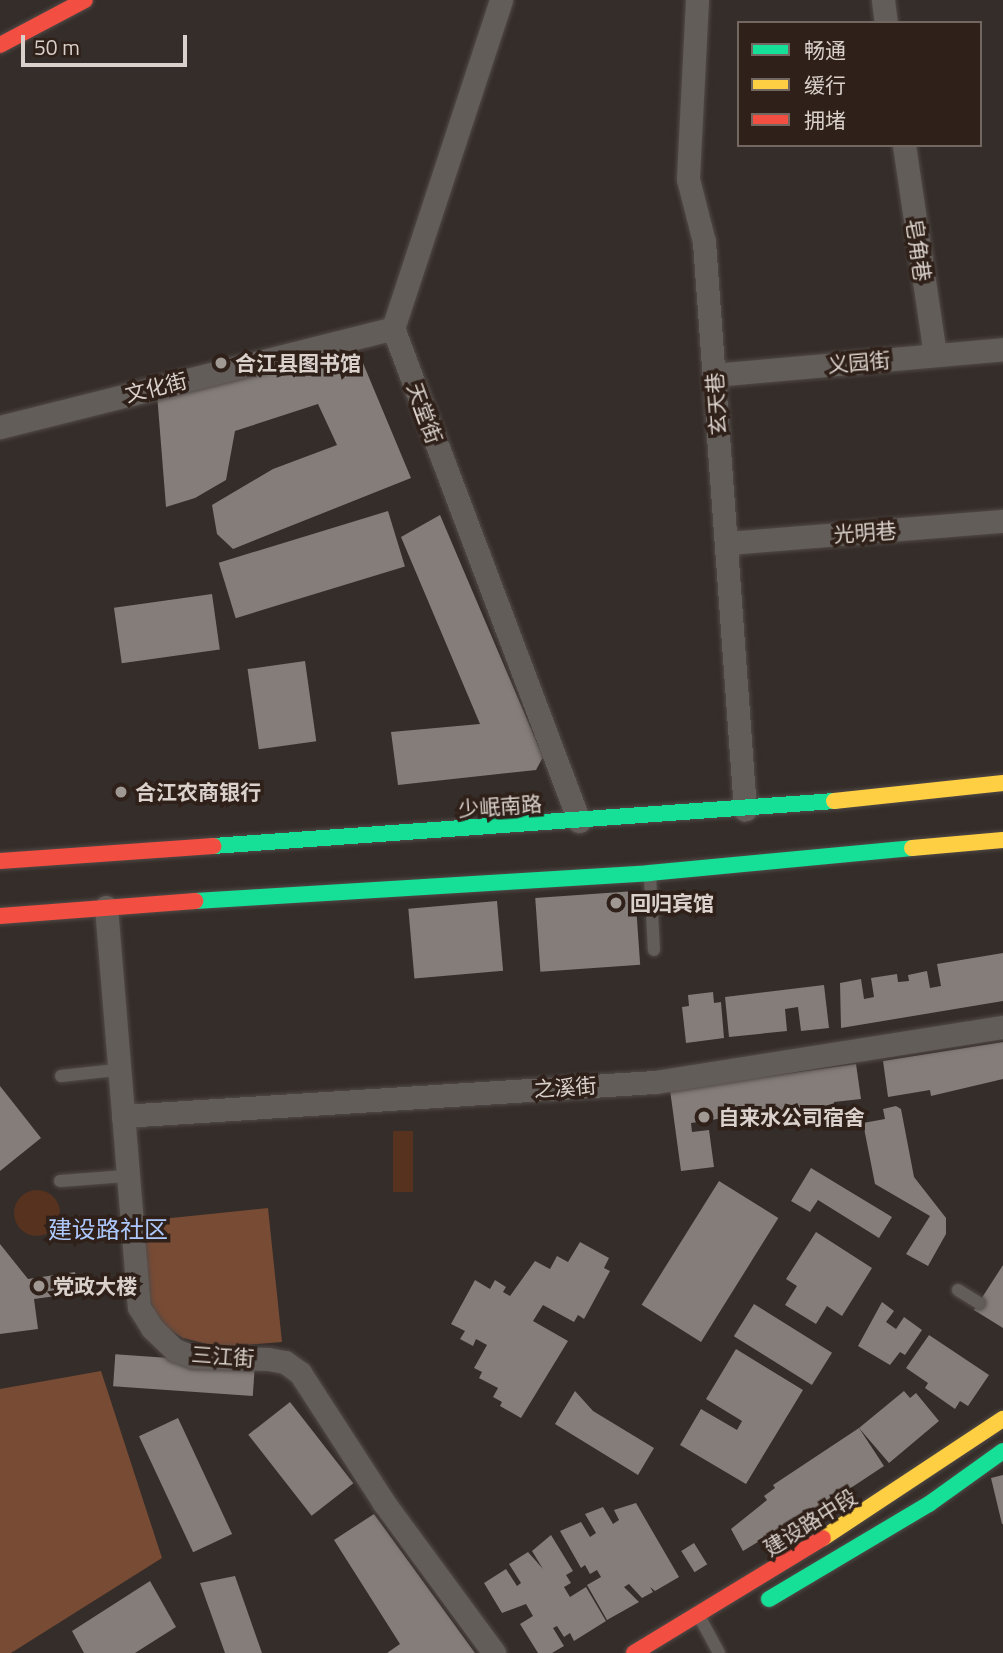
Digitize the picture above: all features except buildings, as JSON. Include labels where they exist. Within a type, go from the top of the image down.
[{"type":"main road","points":[[0,45],[85,0]]},
{"type":"main road","name":"少岷南路","points":[[0,861],[745,810],[1003,783]]},
{"type":"main road","points":[[968,786],[983,800]]},
{"type":"main road","points":[[973,843],[984,821]]},
{"type":"main road","points":[[0,916],[649,873],[1003,840]]},
{"type":"main road","name":"建设路中段","points":[[634,1653],[942,1464],[1003,1419]]},
{"type":"main road","name":"建设路中段","points":[[749,1611],[929,1504],[1003,1451]]},
{"type":"main road","points":[[704,1637],[725,1625]]},
{"type":"street","points":[[393,328],[501,0]]},
{"type":"street","name":"玄天巷","points":[[697,0],[688,179],[704,242],[745,810]]},
{"type":"street","points":[[883,0],[886,21]]},
{"type":"street","name":"皂角巷","points":[[904,147],[935,355]]},
{"type":"street","name":"文化街","points":[[0,427],[393,328]]},
{"type":"street","name":"天堂街","points":[[393,328],[579,821]]},
{"type":"street","name":"义园街","points":[[714,375],[1003,349]]},
{"type":"street","name":"光明巷","points":[[727,543],[1003,521]]},
{"type":"street","name":"三江街","points":[[106,907],[116,1070],[123,1115],[139,1307],[152,1328],[175,1350],[193,1357],[285,1362],[300,1373],[384,1503],[494,1653]]},
{"type":"street","name":"之溪街","points":[[123,1115],[655,1082],[1003,1027]]},
{"type":"lane","points":[[649,873],[653,950]]},
{"type":"lane","points":[[61,1076],[116,1070]]},
{"type":"lane","points":[[60,1181],[126,1176]]},
{"type":"lane","points":[[958,1290],[979,1303]]},
{"type":"lane","points":[[699,1615],[704,1637],[719,1653]]},
{"type":"shaded area","points":[[393,1131],[413,1131],[413,1192],[393,1192]]},
{"type":"shaded area","points":[[37,1190],[53,1197],[60,1213],[53,1229],[37,1236],[21,1229],[14,1213],[21,1197]]},
{"type":"shaded area","points":[[268,1208],[282,1342],[220,1347],[183,1338],[169,1329],[156,1315],[148,1295],[142,1221]]},
{"type":"shaded area","points":[[101,1371],[162,1558],[11,1653],[0,1653],[0,1389]]},
{"type":"traffic: fast","points":[[213,846],[834,801]]},
{"type":"traffic: fast","points":[[195,901],[649,873],[912,848]]},
{"type":"traffic: fast","points":[[769,1599],[929,1504],[1003,1451]]},
{"type":"traffic: slow","points":[[834,801],[1003,783]]},
{"type":"traffic: slow","points":[[912,848],[1003,840]]},
{"type":"traffic: slow","points":[[823,1538],[1003,1419]]},
{"type":"traffic: jam","points":[[0,45],[85,0]]},
{"type":"traffic: jam","points":[[0,861],[213,846]]},
{"type":"traffic: jam","points":[[0,916],[195,901]]},
{"type":"traffic: jam","points":[[634,1653],[823,1538]]},
{"type":"place","name":"合江县图书馆","points":[[221,363]]},
{"type":"place","name":"合江农商银行","points":[[121,792]]},
{"type":"place","name":"回归宾馆","points":[[616,903]]},
{"type":"place","name":"自来水公司宿舍","points":[[704,1117]]},
{"type":"place","name":"党政大楼","points":[[39,1286]]},
{"type":"district","name":"建设路社区","points":[[108,1230]]}]
